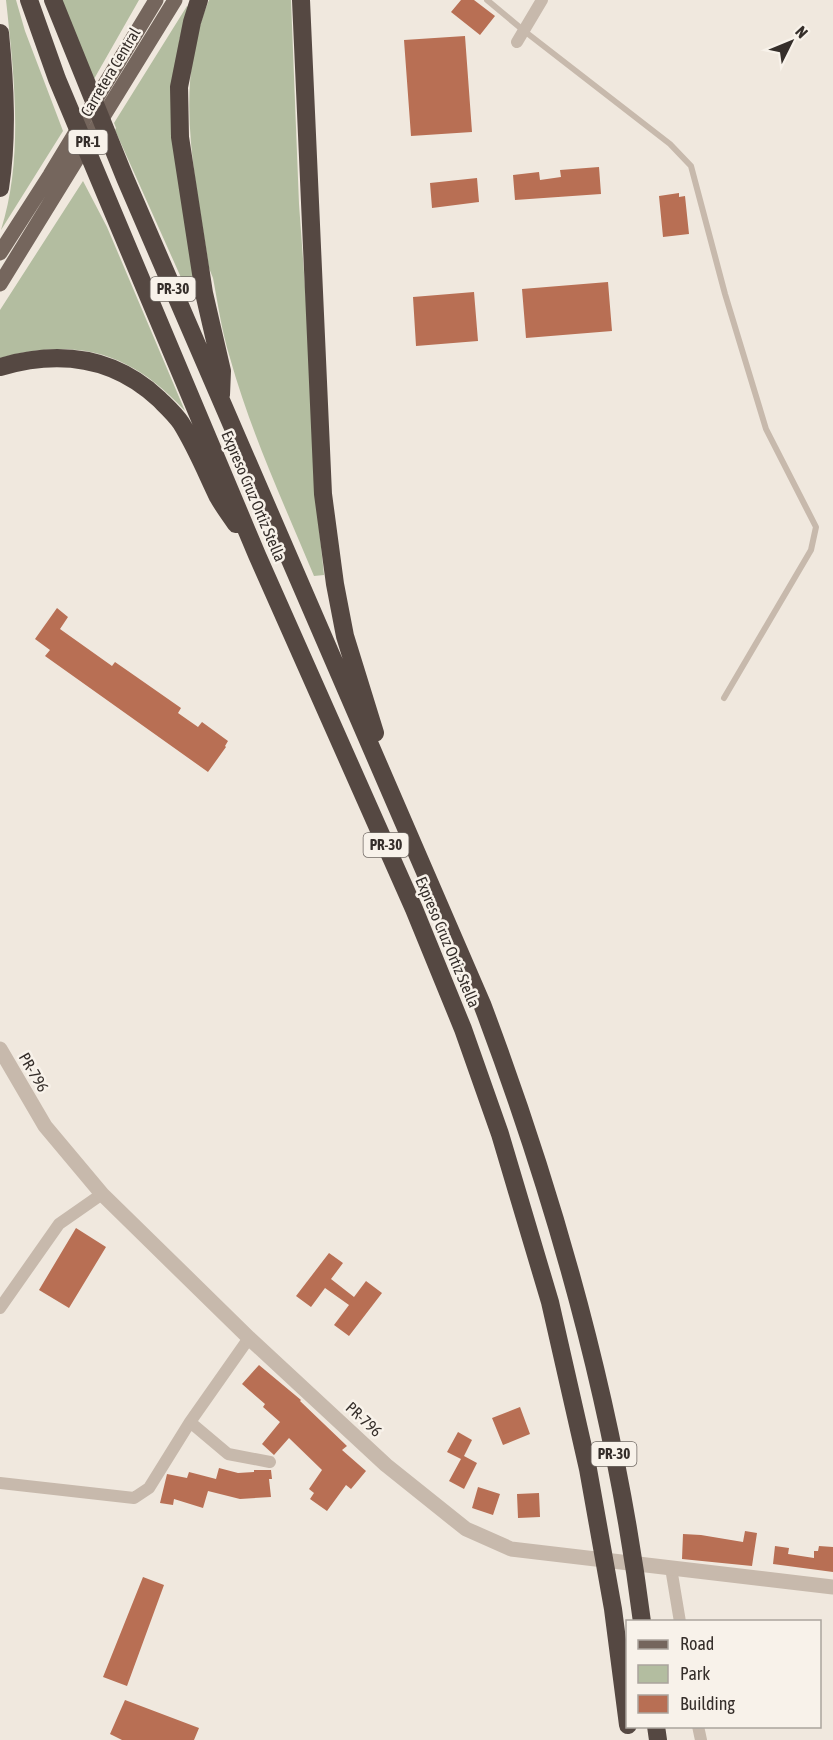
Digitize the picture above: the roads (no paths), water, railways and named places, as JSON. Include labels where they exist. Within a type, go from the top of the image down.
[{"type":"highway","name":"Expreso Cruz Ortiz Stella","points":[[29,0],[57,79],[257,555],[405,888],[467,1039],[500,1134],[550,1302],[598,1519],[613,1609],[626,1710]]},
{"type":"highway","name":"Expreso Cruz Ortiz Stella","points":[[53,0],[125,178],[482,1004],[530,1137],[577,1293],[607,1419],[627,1522],[642,1618]]},
{"type":"highway","points":[[199,0],[192,21],[179,87],[180,137],[204,293],[222,371],[221,399]]},
{"type":"highway","points":[[301,0],[323,494],[335,584],[345,636],[365,696],[392,796]]},
{"type":"highway","points":[[0,33],[5,82],[0,188]]},
{"type":"highway","points":[[0,367],[26,360],[46,358],[86,360],[127,374],[148,388],[179,420],[203,463],[219,499],[257,555]]},
{"type":"main road","name":"Carretera Central","points":[[0,253],[156,0]]},
{"type":"main road","name":"Carretera Central","points":[[0,284],[175,0]]},
{"type":"street","points":[[520,36],[542,0]]},
{"type":"street","name":"PR-796","points":[[0,1049],[45,1126],[102,1194],[249,1338],[386,1465],[466,1529],[511,1549],[833,1587]]},
{"type":"street","points":[[0,1308],[59,1224],[102,1194]]},
{"type":"street","points":[[0,1483],[134,1498],[149,1488],[190,1422],[249,1338]]},
{"type":"street","points":[[190,1422],[228,1454],[270,1462]]},
{"type":"street","points":[[671,1568],[680,1620]]},
{"type":"lane","points":[[487,0],[520,36],[670,144],[690,166],[766,429],[816,527],[811,550],[724,698]]}]
